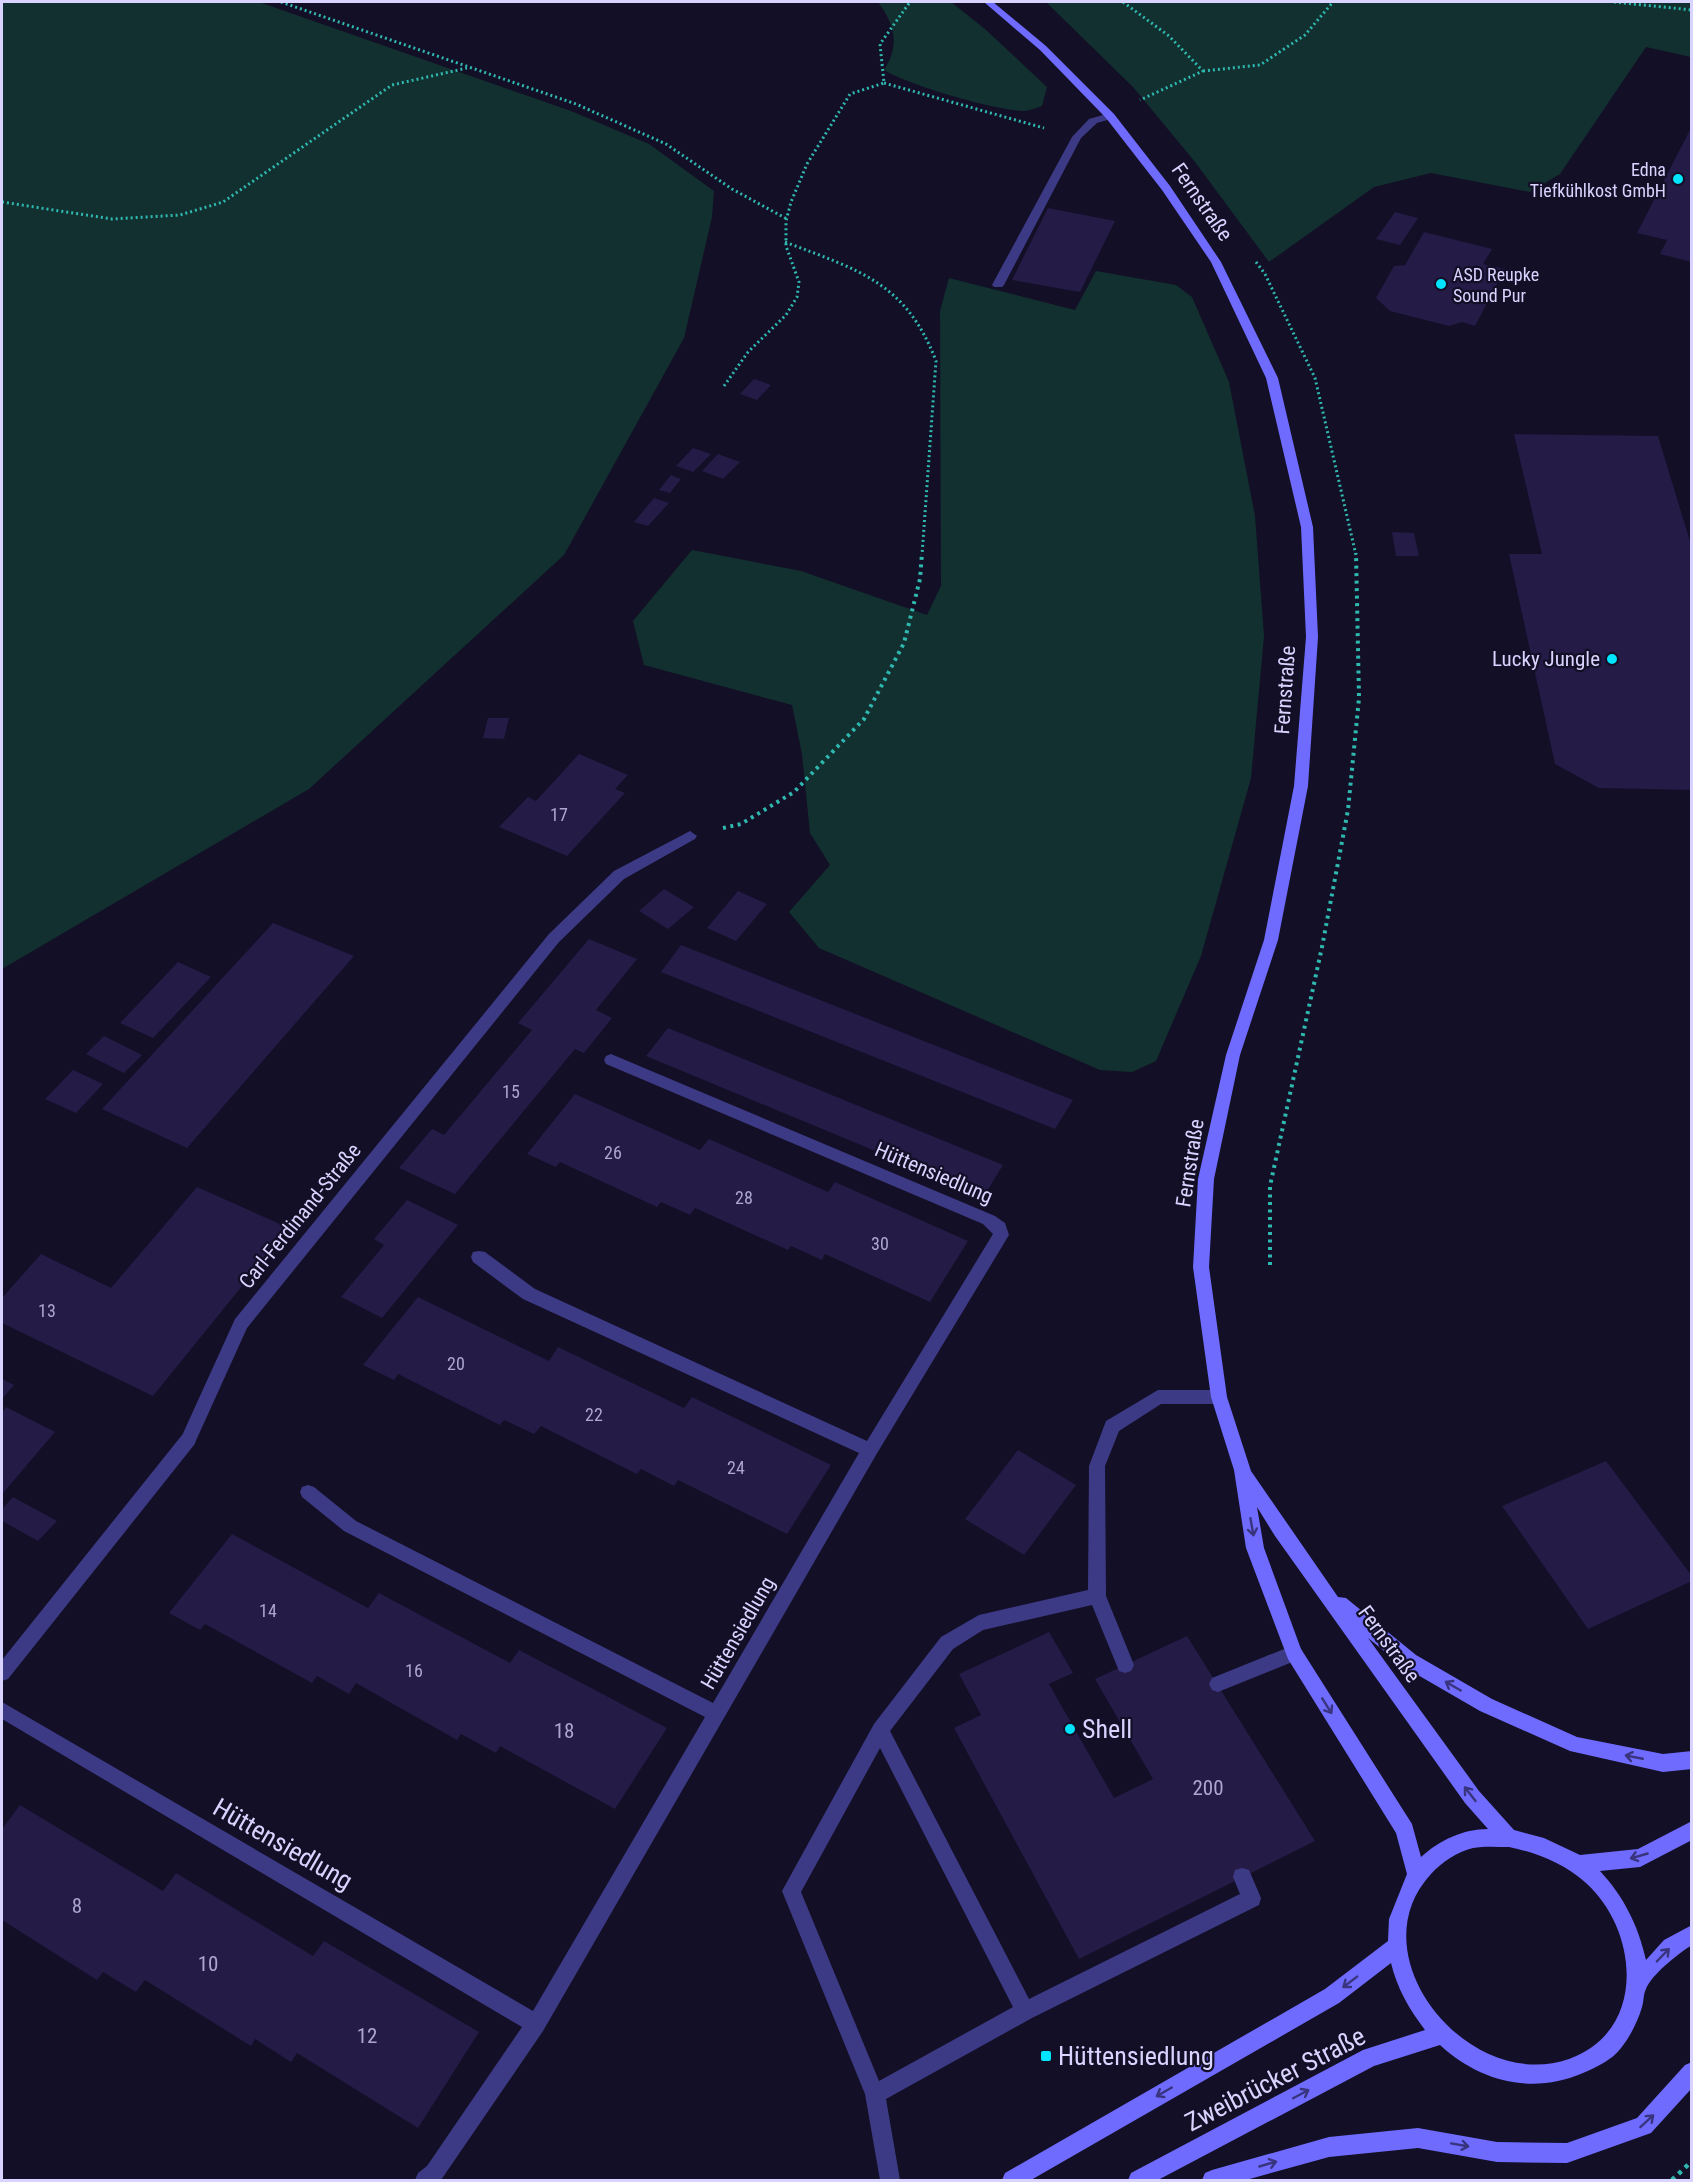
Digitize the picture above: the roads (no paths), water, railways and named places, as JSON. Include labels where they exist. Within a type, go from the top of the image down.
[{"type":"main road","name":"Fernstraße","points":[[988,2],[1043,48],[1110,116],[1166,188],[1216,262],[1272,378],[1307,526],[1312,637],[1301,786],[1271,940],[1233,1055],[1206,1179],[1201,1267],[1219,1396],[1242,1470],[1255,1548],[1294,1653],[1405,1830],[1416,1874]]},
{"type":"main road","name":"Fernstraße","points":[[1242,1470],[1281,1531],[1472,1797],[1509,1838]]},
{"type":"main road","points":[[1324,1591],[1410,1661],[1486,1705],[1576,1745],[1663,1762],[1692,1760]]},
{"type":"main road","points":[[1577,1864],[1640,1858],[1692,1830]]},
{"type":"main road","points":[[1509,1838],[1545,1846],[1577,1864],[1603,1887],[1623,1916],[1634,1947],[1639,1981],[1632,2015],[1613,2045],[1584,2065],[1549,2074],[1512,2073],[1474,2059],[1442,2035],[1419,2009],[1404,1978],[1396,1947],[1400,1907],[1416,1874],[1441,1852],[1474,1839],[1509,1838]]},
{"type":"main road","points":[[1639,1981],[1671,1947],[1692,1934]]},
{"type":"main road","name":"Zweibrücker Straße","points":[[1012,2181],[1332,1996],[1396,1947]]},
{"type":"main road","name":"Zweibrücker Straße","points":[[1138,2181],[1370,2057],[1442,2035]]},
{"type":"main road","points":[[1212,2181],[1329,2147],[1418,2138],[1497,2152],[1567,2153],[1644,2127],[1692,2072]]},
{"type":"street","points":[[998,285],[1077,137],[1093,121],[1110,116]]},
{"type":"street","name":"Carl-Ferdinand-Straße","points":[[2,1673],[188,1440],[241,1324],[554,938],[619,876],[690,836]]},
{"type":"street","name":"Hüttensiedlung","points":[[425,2181],[434,2173],[536,2024],[870,1450],[1001,1235],[999,1228],[989,1220],[611,1060]]},
{"type":"street","points":[[479,1257],[529,1294],[870,1450]]},
{"type":"street","points":[[1125,1665],[1097,1596],[1097,1466],[1112,1426],[1158,1397],[1219,1396]]},
{"type":"street","name":"Hüttensiedlung","points":[[308,1492],[350,1526],[717,1714]]},
{"type":"street","points":[[890,2181],[875,2094],[791,1891],[880,1730],[947,1643],[979,1623],[1097,1596]]},
{"type":"street","points":[[1218,1684],[1294,1653]]},
{"type":"street","name":"Hüttensiedlung","points":[[2,1710],[536,2024]]},
{"type":"street","points":[[880,1730],[1025,2011]]},
{"type":"street","points":[[875,2094],[1025,2011],[1252,1898],[1242,1877]]},
{"type":"place","name":"Edna Tiefkühlkost GmbH","points":[[1678,179]]},
{"type":"place","name":"ASD Reupke Sound Pur","points":[[1441,284]]},
{"type":"place","name":"Lucky Jungle","points":[[1612,659]]},
{"type":"place","name":"Shell","points":[[1070,1729]]},
{"type":"place","name":"Hüttensiedlung","points":[[1046,2056]]}]
